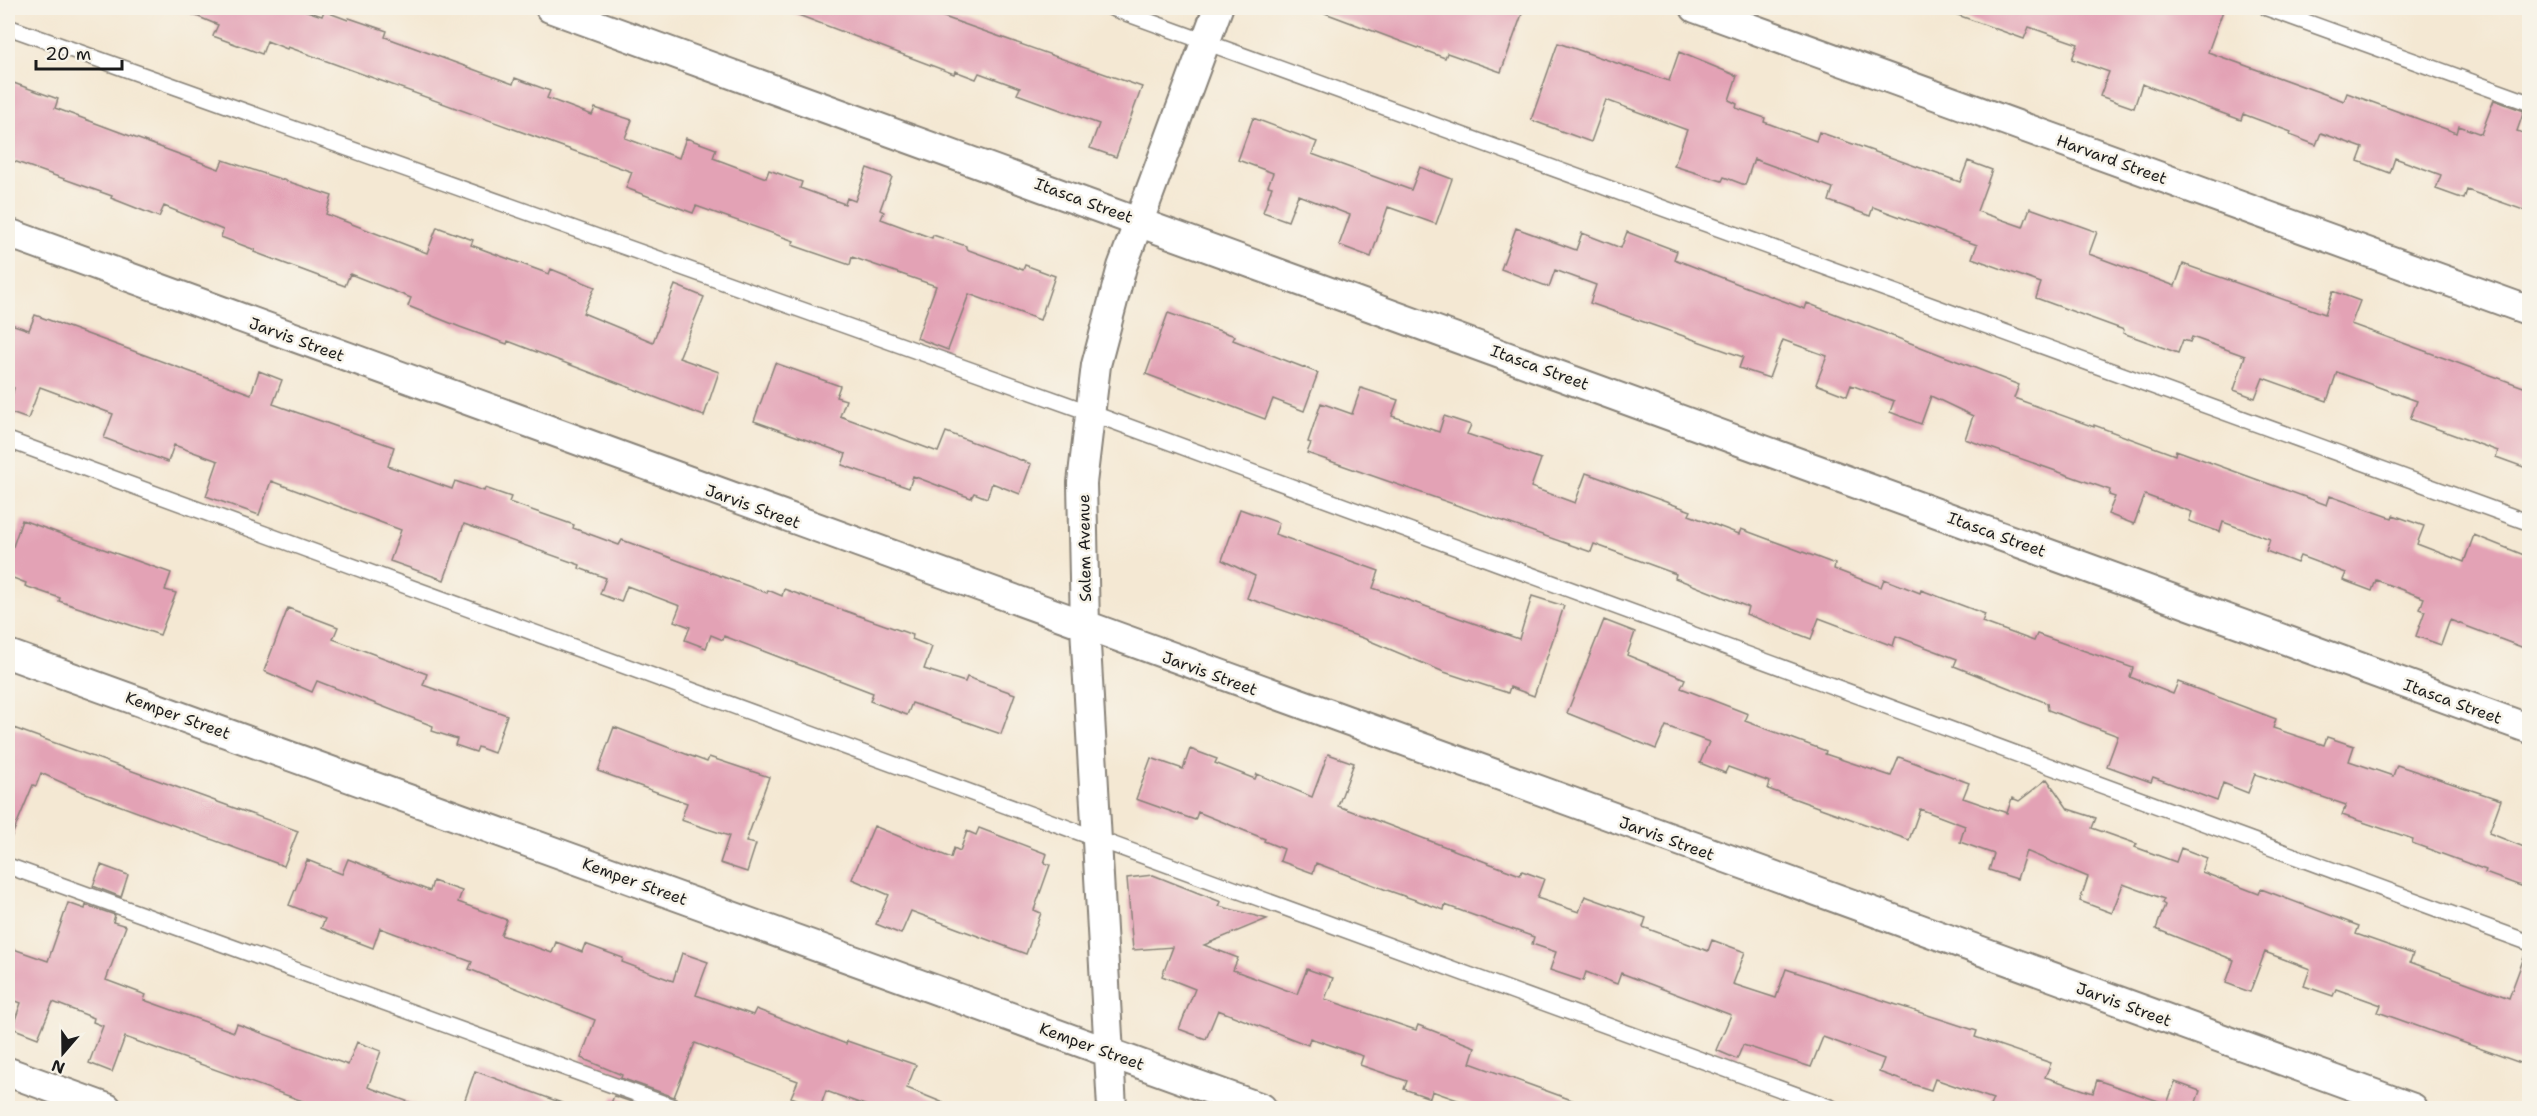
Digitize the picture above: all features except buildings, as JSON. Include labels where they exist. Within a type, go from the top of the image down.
[{"type":"street","name":"Itasca Street","points":[[550,8],[1140,220],[2529,729]]},
{"type":"street","name":"Salem Avenue","points":[[1112,1108],[1085,627],[1082,483],[1096,365],[1122,267],[1218,8]]},
{"type":"street","name":"Harvard Street","points":[[1695,8],[2529,311]]},
{"type":"street","name":"Jarvis Street","points":[[8,233],[1085,627],[2413,1108]]},
{"type":"street","name":"Kemper Street","points":[[8,654],[1262,1108]]},
{"type":"street","points":[[8,1072],[107,1108]]},
{"type":"lane","points":[[1112,8],[2529,523]]},
{"type":"lane","points":[[2267,8],[2529,104]]},
{"type":"lane","points":[[8,27],[1091,413],[2529,943]]},
{"type":"lane","points":[[8,440],[1832,1108]]},
{"type":"lane","points":[[8,866],[676,1108]]}]
